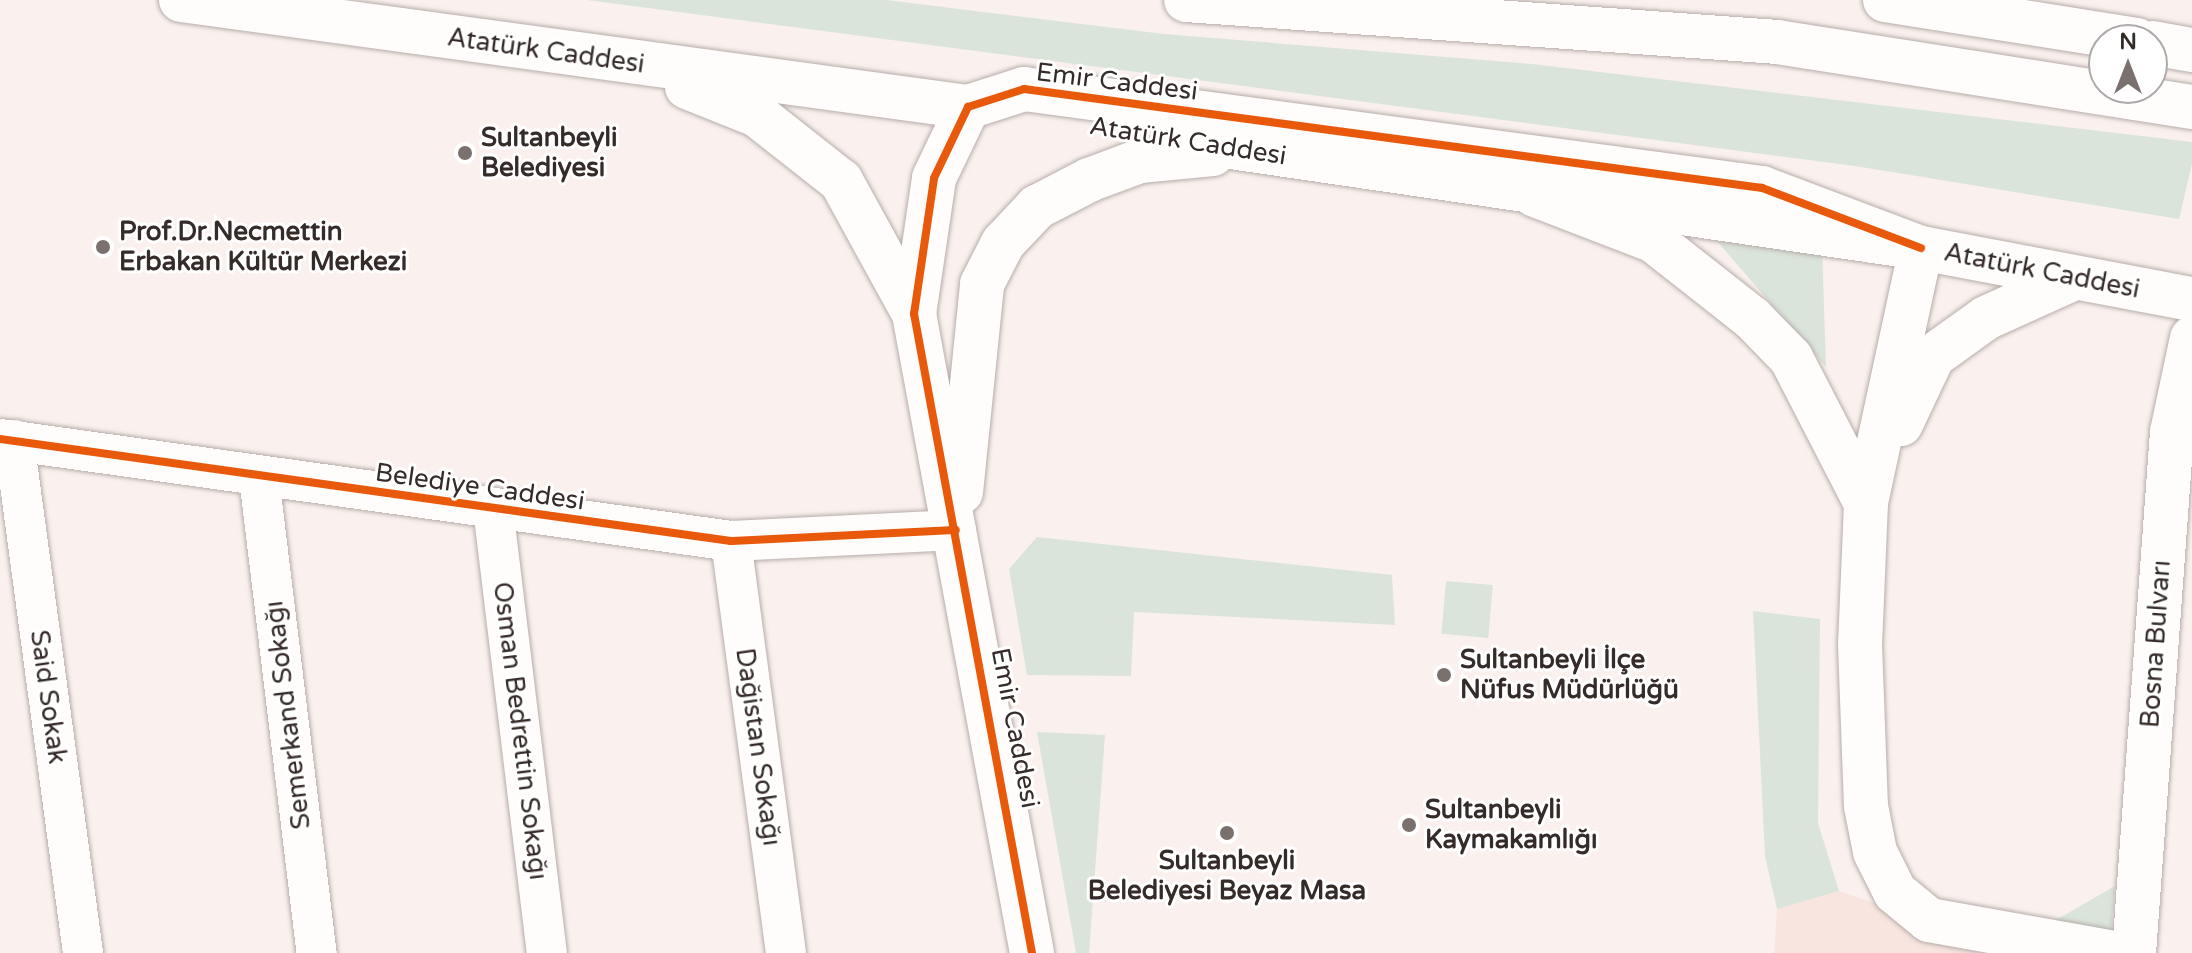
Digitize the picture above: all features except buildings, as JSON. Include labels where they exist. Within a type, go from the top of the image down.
[{"type":"main road","name":"Atatürk Caddesi","points":[[181,0],[968,107],[1535,195],[1921,248],[2192,299]]},
{"type":"main road","points":[[1186,0],[1777,42],[2192,107]]},
{"type":"main road","points":[[1885,0],[2088,32]]},
{"type":"main road","points":[[2168,46],[2192,50]]},
{"type":"main road","points":[[626,62],[757,115],[792,138],[841,181],[914,314]]},
{"type":"main road","name":"Emir Caddesi","points":[[1032,953],[914,314],[934,178],[968,107],[1024,89],[1762,188],[1921,248]]},
{"type":"main road","points":[[956,530],[982,284],[1003,243],[1037,207],[1089,180],[1140,161],[1248,150]]},
{"type":"main road","points":[[1535,195],[1654,241],[1752,318],[1791,358],[1866,503]]},
{"type":"main road","points":[[1921,248],[1866,503],[1866,806],[1875,852],[1895,892],[1929,920],[1958,928],[2114,953]]},
{"type":"main road","points":[[1866,503],[1933,356],[1986,318],[2074,278]]},
{"type":"main road","name":"Bosna Bulvarı","points":[[2134,953],[2172,432],[2192,338]]},
{"type":"street","name":"Belediye Caddesi","points":[[7,440],[731,541],[956,530]]},
{"type":"street","name":"Said Sokak","points":[[7,440],[83,953]]},
{"type":"street","name":"Semerkand Sokağı","points":[[259,477],[317,953]]},
{"type":"street","name":"Osman Bedrettin Sokağı","points":[[493,508],[547,953]]},
{"type":"street","name":"Dağistan Sokağı","points":[[731,541],[786,953]]},
{"type":"shaded area","points":[[587,0],[886,0],[1164,34],[1532,64],[2192,142],[2192,164],[2179,219],[1855,166]]},
{"type":"shaded area","points":[[1709,232],[1822,245],[1826,367]]},
{"type":"shaded area","points":[[1037,537],[1392,575],[1395,625],[1134,612],[1131,676],[1027,675],[1009,569]]},
{"type":"shaded area","points":[[1446,581],[1493,585],[1488,638],[1441,634]]},
{"type":"shaded area","points":[[1753,611],[1820,619],[1818,823],[1839,891],[1777,909],[1765,856]]},
{"type":"shaded area","points":[[1037,732],[1105,735],[1089,953],[1076,953]]},
{"type":"shaded area","points":[[2115,886],[2109,953],[2049,924]]},
{"type":"shaded area","points":[[1839,891],[2021,953],[1774,953],[1777,909]]},
{"type":"cycle path","points":[[1032,953],[914,314],[934,178],[968,107],[1024,89],[1762,188],[1921,248]]},
{"type":"cycle path","points":[[0,439],[731,541],[956,530]]},
{"type":"place","name":"Sultanbeyli Belediyesi","points":[[465,153]]},
{"type":"place","name":"Prof.Dr.Necmettin Erbakan Kültür Merkezi","points":[[103,247]]},
{"type":"place","name":"Sultanbeyli İlçe Nüfus Müdürlüğü","points":[[1444,675]]},
{"type":"place","name":"Sultanbeyli Kaymakamlığı","points":[[1409,825]]},
{"type":"place","name":"Sultanbeyli Belediyesi Beyaz Masa","points":[[1227,833]]}]
